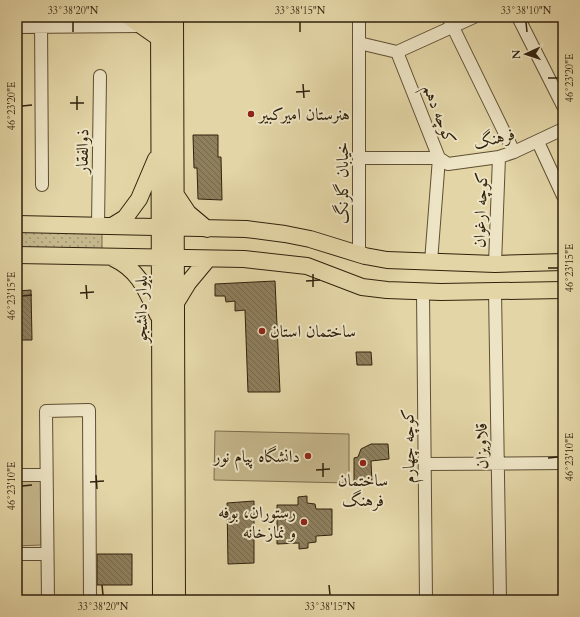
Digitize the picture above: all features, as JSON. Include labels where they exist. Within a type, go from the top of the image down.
[{"type":"main road","name":"بلوار دانشجو","points":[[159,17],[161,600]]},
{"type":"main road","name":"بلوار دانشجو","points":[[175,17],[177,600]]},
{"type":"main road","points":[[135,21],[159,38]]},
{"type":"main road","points":[[105,226],[125,218],[139,199],[152,171],[159,148]]},
{"type":"main road","points":[[176,194],[188,213],[207,228]]},
{"type":"main road","points":[[17,224],[246,229],[285,234],[332,244],[387,260],[494,264],[563,262]]},
{"type":"main road","points":[[17,255],[244,259],[307,266],[362,287],[387,290],[424,292],[563,290]]},
{"type":"main road","points":[[111,257],[125,264],[136,274],[147,291],[160,319]]},
{"type":"main road","points":[[176,305],[188,283],[208,259]]},
{"type":"street","name":"خیابان گلرنگ","points":[[359,17],[359,253]]},
{"type":"street","points":[[359,43],[397,52],[451,22],[474,17]]},
{"type":"street","points":[[518,17],[563,106]]},
{"type":"street","points":[[17,27],[41,22],[135,21]]},
{"type":"street","points":[[41,22],[42,185]]},
{"type":"street","points":[[451,22],[514,152]]},
{"type":"street","name":"کوچه دهم","points":[[397,52],[439,158],[431,262]]},
{"type":"street","name":"ذوالفقار","points":[[100,76],[105,226]]},
{"type":"street","name":"فرهنگ","points":[[360,158],[439,158],[448,164],[499,157],[538,142],[563,129]]},
{"type":"street","points":[[538,142],[563,196]]},
{"type":"street","name":"کوچه ارغوان","points":[[494,264],[499,157]]},
{"type":"street","name":"قلاویزان","points":[[495,291],[499,463],[500,600]]},
{"type":"street","name":"کوچه چهارم","points":[[424,292],[426,600]]},
{"type":"street","points":[[48,600],[46,411],[89,410],[90,600]]},
{"type":"street","points":[[425,464],[563,463]]},
{"type":"street","points":[[17,475],[46,475]]},
{"type":"street","points":[[17,554],[47,554]]},
{"type":"shaded area","points":[[17,230],[102,232],[102,251],[17,249]]},
{"type":"shaded area","points":[[215,431],[349,434],[349,483],[214,480]]},
{"type":"shaded area","points":[[17,481],[41,481],[41,545],[17,546]]},
{"type":"building","points":[[193,135],[218,135],[218,157],[221,157],[222,200],[198,199],[197,168],[194,168]]},
{"type":"building","name":"ساختمان استان","points":[[275,281],[280,392],[248,392],[245,310],[235,311],[235,301],[226,302],[225,296],[215,296],[215,284]]},
{"type":"building","points":[[31,290],[32,340],[17,340],[17,291]]},
{"type":"building","points":[[356,352],[371,352],[372,365],[357,365]]},
{"type":"building","name":"ساختمان فرهنگ","points":[[371,444],[388,444],[389,459],[371,461],[372,483],[354,484],[354,458],[358,457],[361,449]]},
{"type":"building","name":"رستوران، بوفه و نمازخانه","points":[[307,496],[307,503],[315,504],[316,509],[332,509],[332,535],[316,536],[316,542],[308,543],[308,548],[299,549],[299,543],[277,544],[277,505],[298,505],[298,497]]},
{"type":"building","points":[[254,501],[254,563],[228,564],[227,503]]},
{"type":"building","points":[[97,554],[132,554],[132,585],[97,585]]},
{"type":"place","name":"هنرستان امیرکبیر","points":[[251,114]]},
{"type":"place","name":"ساختمان استان","points":[[262,331]]},
{"type":"place","name":"دانشگاه پیام نور","points":[[308,456]]},
{"type":"place","name":"ساختمان فرهنگ","points":[[363,463]]},
{"type":"place","name":"رستوران، بوفه و نمازخانه","points":[[304,522]]}]
